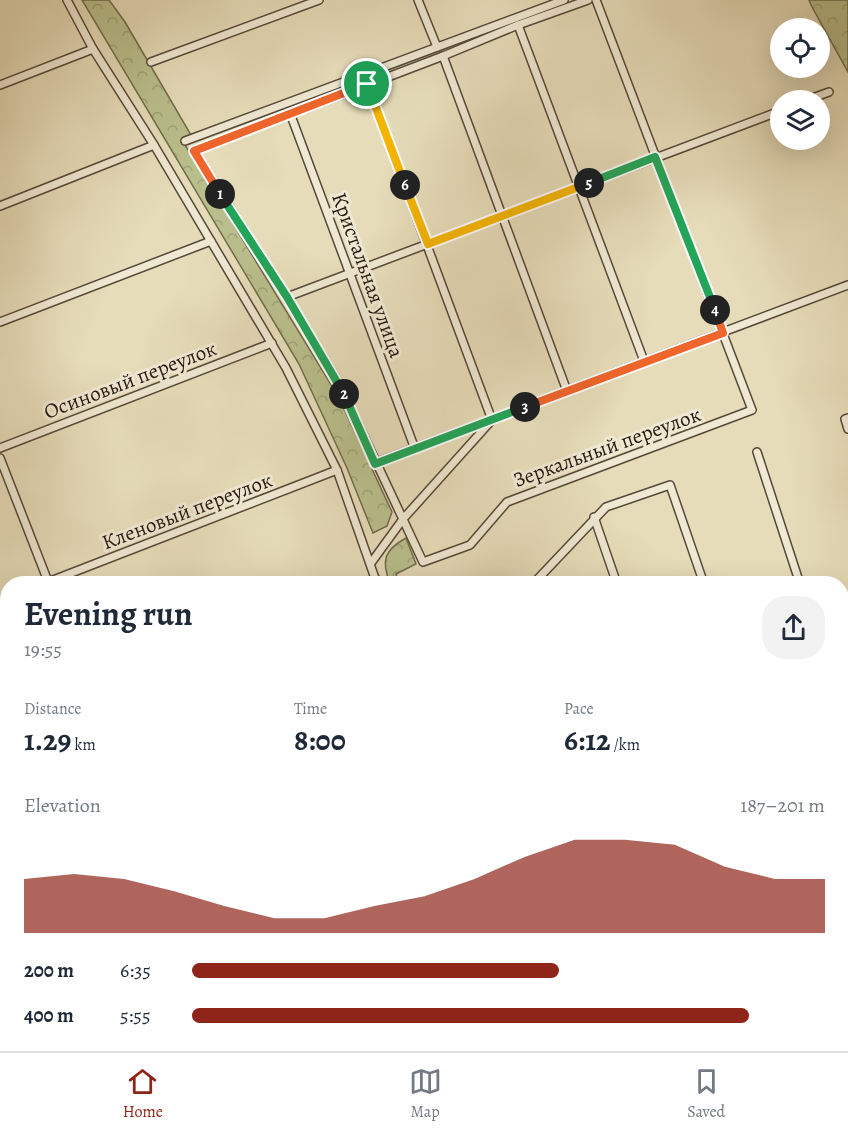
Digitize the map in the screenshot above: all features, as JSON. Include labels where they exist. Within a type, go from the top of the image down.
[{"type":"street","points":[[67,0],[93,49],[154,145],[286,368],[337,470],[375,576]]},
{"type":"street","points":[[151,62],[319,0]]},
{"type":"street","points":[[418,0],[437,47]]},
{"type":"street","points":[[185,141],[564,0]]},
{"type":"street","points":[[403,519],[375,464],[340,385],[194,151],[588,0]]},
{"type":"street","points":[[596,0],[723,333]]},
{"type":"street","points":[[518,25],[644,361]]},
{"type":"street","points":[[0,85],[93,49]]},
{"type":"street","points":[[443,56],[567,391]]},
{"type":"street","points":[[367,84],[492,420]]},
{"type":"street","name":"Кристальная улица","points":[[290,113],[415,449]]},
{"type":"street","points":[[287,297],[770,115]]},
{"type":"street","points":[[0,206],[154,145]]},
{"type":"street","points":[[0,322],[211,241]]},
{"type":"street","points":[[375,464],[848,285]]},
{"type":"street","name":"Зеркальный переулок","points":[[403,519],[423,562],[470,545],[507,502],[752,410],[723,333]]},
{"type":"street","name":"Осиновый переулок","points":[[0,448],[272,343]]},
{"type":"street","points":[[848,418],[845,419],[848,429]]},
{"type":"street","points":[[371,564],[403,519],[492,420]]},
{"type":"street","points":[[757,452],[797,576]]},
{"type":"street","points":[[0,458],[46,576]]},
{"type":"street","name":"Кленовый переулок","points":[[67,576],[337,470]]},
{"type":"street","points":[[540,576],[606,507],[670,485],[701,576]]},
{"type":"street","points":[[594,517],[614,576]]},
{"type":"green space","points":[[82,0],[109,0],[125,22],[191,135],[185,145],[338,396],[392,512],[387,526],[373,533],[347,468],[299,364]]},
{"type":"green space","points":[[809,0],[848,0],[848,72],[830,40],[830,18],[818,18]]},
{"type":"green space","points":[[406,538],[416,564],[396,574],[397,576],[388,576],[386,557],[399,542]]},
{"type":"route","points":[[367,84],[428,244],[655,157],[723,333],[375,464],[340,385],[194,151],[367,84]]}]
